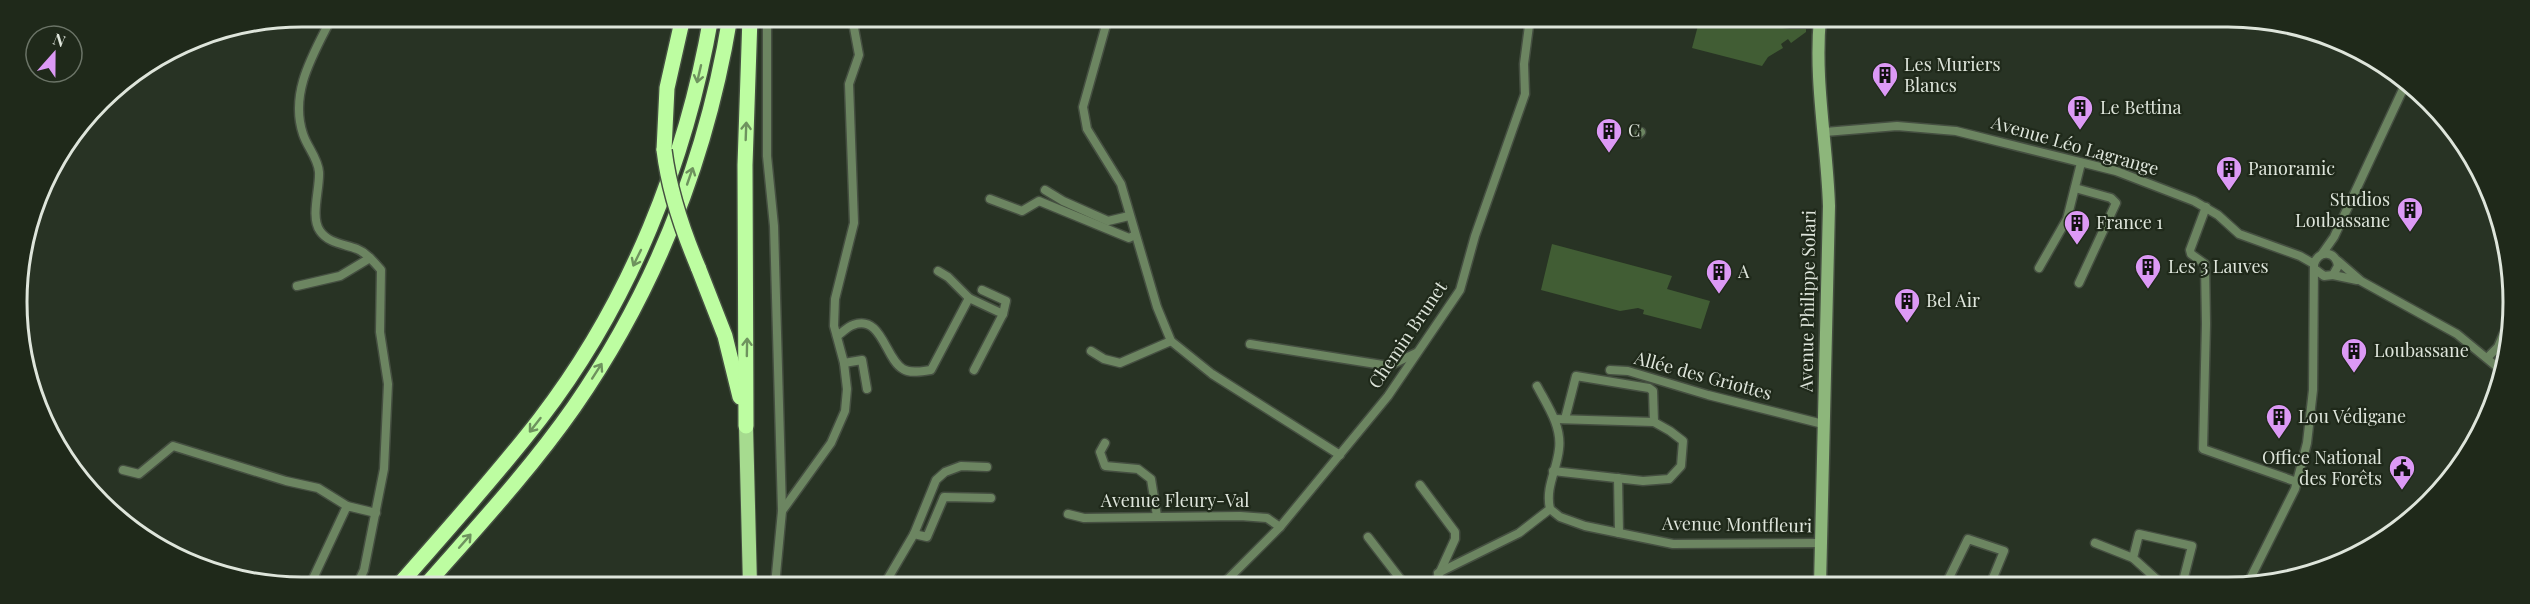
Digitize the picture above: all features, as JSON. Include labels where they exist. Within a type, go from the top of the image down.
[{"type":"highway","points":[[681,27],[666,88],[664,150],[667,176],[676,209],[726,336],[746,426]]},
{"type":"highway","points":[[406,577],[542,417],[613,304],[638,257],[679,151],[709,27]]},
{"type":"highway","points":[[433,577],[507,492],[574,407],[638,303],[684,195],[704,134],[728,27]]},
{"type":"highway","points":[[746,426],[745,165],[750,27]]},
{"type":"main road","name":"Avenue Philippe Solari","points":[[1819,27],[1817,56],[1825,132],[1828,206],[1820,577]]},
{"type":"main road","points":[[746,426],[750,577]]},
{"type":"street","points":[[326,27],[311,57],[298,96],[303,135],[318,166],[320,186],[316,213],[317,225],[321,233],[337,244],[359,250],[381,270],[380,332],[388,384],[384,469],[361,577]]},
{"type":"street","points":[[767,27],[767,156],[774,226],[782,511],[776,577]]},
{"type":"street","points":[[782,511],[831,443],[845,411],[847,389],[844,363],[834,326],[835,299],[854,223],[849,84],[859,55],[854,27]]},
{"type":"street","points":[[1105,27],[1083,107],[1083,118],[1087,129],[1121,184],[1157,307],[1171,341],[1212,374],[1340,455]]},
{"type":"street","name":"Chemin Brunet","points":[[1230,577],[1280,527],[1388,396],[1460,290],[1475,236],[1525,94],[1524,64],[1529,27]]},
{"type":"street","points":[[2252,576],[2297,482],[2311,418],[2314,311],[2312,302],[2317,261],[2334,237],[2403,90]]},
{"type":"street","name":"Avenue Léo Lagrange","points":[[1825,132],[1872,126],[1924,127],[1956,131],[2081,162],[2135,177],[2206,207],[2239,234],[2317,261]]},
{"type":"street","points":[[2039,268],[2067,219],[2081,162]]},
{"type":"street","points":[[2075,188],[2110,198],[2116,203],[2079,283]]},
{"type":"street","points":[[1045,190],[1063,201],[1108,221],[1130,216]]},
{"type":"street","points":[[990,199],[1022,211],[1039,201],[1129,238],[1135,235]]},
{"type":"street","points":[[2206,207],[2190,250],[2191,254],[2205,264],[2203,449],[2297,482]]},
{"type":"street","points":[[2315,291],[2338,269],[2334,237]]},
{"type":"street","points":[[2317,261],[2329,253],[2361,281],[2445,326],[2496,366]]},
{"type":"street","points":[[297,286],[339,276],[370,258]]},
{"type":"street","points":[[2317,261],[2320,275],[2361,281]]},
{"type":"street","points":[[938,271],[948,277],[969,298],[1003,314]]},
{"type":"street","points":[[974,370],[1003,314],[1006,302],[982,290]]},
{"type":"street","points":[[837,336],[853,325],[866,325],[879,333],[895,363],[904,370],[917,372],[931,369],[969,298]]},
{"type":"street","points":[[1091,351],[1120,363],[1171,341]]},
{"type":"street","points":[[2487,358],[2500,341]]},
{"type":"street","points":[[1250,344],[1389,366],[1416,353]]},
{"type":"street","points":[[844,363],[862,360],[867,389]]},
{"type":"street","name":"Allée des Griottes","points":[[1610,370],[1628,371],[1708,395],[1823,424]]},
{"type":"street","points":[[1565,419],[1576,376],[1649,388],[1653,391],[1654,422]]},
{"type":"street","points":[[1438,573],[1519,533],[1550,509],[1549,488],[1560,449],[1555,419],[1537,387]]},
{"type":"street","points":[[1553,471],[1643,481],[1669,479],[1681,466],[1683,441],[1654,422],[1555,419]]},
{"type":"street","points":[[1105,443],[1100,452],[1105,466],[1138,469],[1151,479],[1157,516]]},
{"type":"street","points":[[123,470],[139,474],[173,446],[286,481],[318,488],[347,506],[376,513]]},
{"type":"street","points":[[889,577],[915,534],[936,480],[945,472],[961,466],[987,466]]},
{"type":"street","points":[[1618,478],[1619,533]]},
{"type":"street","points":[[1420,485],[1455,532],[1455,539],[1437,577]]},
{"type":"street","points":[[915,534],[927,537],[944,497],[991,498]]},
{"type":"street","points":[[314,577],[347,506]]},
{"type":"street","name":"Avenue Montfleuri","points":[[1550,509],[1560,517],[1585,526],[1673,544],[1820,543]]},
{"type":"street","name":"Avenue Fleury-Val","points":[[1068,514],[1084,518],[1240,516],[1267,518],[1280,527]]},
{"type":"street","points":[[2133,558],[2139,534],[2192,546],[2184,577]]},
{"type":"street","points":[[1368,537],[1399,577]]},
{"type":"street","points":[[1949,577],[1968,539],[2004,551],[1993,577]]},
{"type":"street","points":[[2095,543],[2133,558],[2154,577]]},
{"type":"street","points":[[1438,573],[1439,577]]},
{"type":"green space","points":[[1698,27],[1806,29],[1806,32],[1791,43],[1788,39],[1781,44],[1783,48],[1768,57],[1762,66],[1692,48]]},
{"type":"green space","points":[[1552,244],[1672,276],[1667,289],[1710,301],[1701,329],[1643,314],[1644,310],[1638,308],[1620,311],[1541,290]]},
{"type":"place","name":"Les Muriers Blancs","points":[[1885,98]]},
{"type":"place","name":"Le Bettina","points":[[2080,131]]},
{"type":"place","name":"C","points":[[1609,154]]},
{"type":"place","name":"Panoramic","points":[[2229,192]]},
{"type":"place","name":"Studios Loubassane","points":[[2410,233]]},
{"type":"place","name":"France 1","points":[[2077,246]]},
{"type":"place","name":"Les 3 Lauves","points":[[2148,290]]},
{"type":"place","name":"A","points":[[1719,295]]},
{"type":"place","name":"Bel Air","points":[[1907,324]]},
{"type":"place","name":"Loubassane","points":[[2354,374]]},
{"type":"place","name":"Lou Védigane","points":[[2279,440]]},
{"type":"place","name":"Office National des Forêts","points":[[2402,491]]}]
